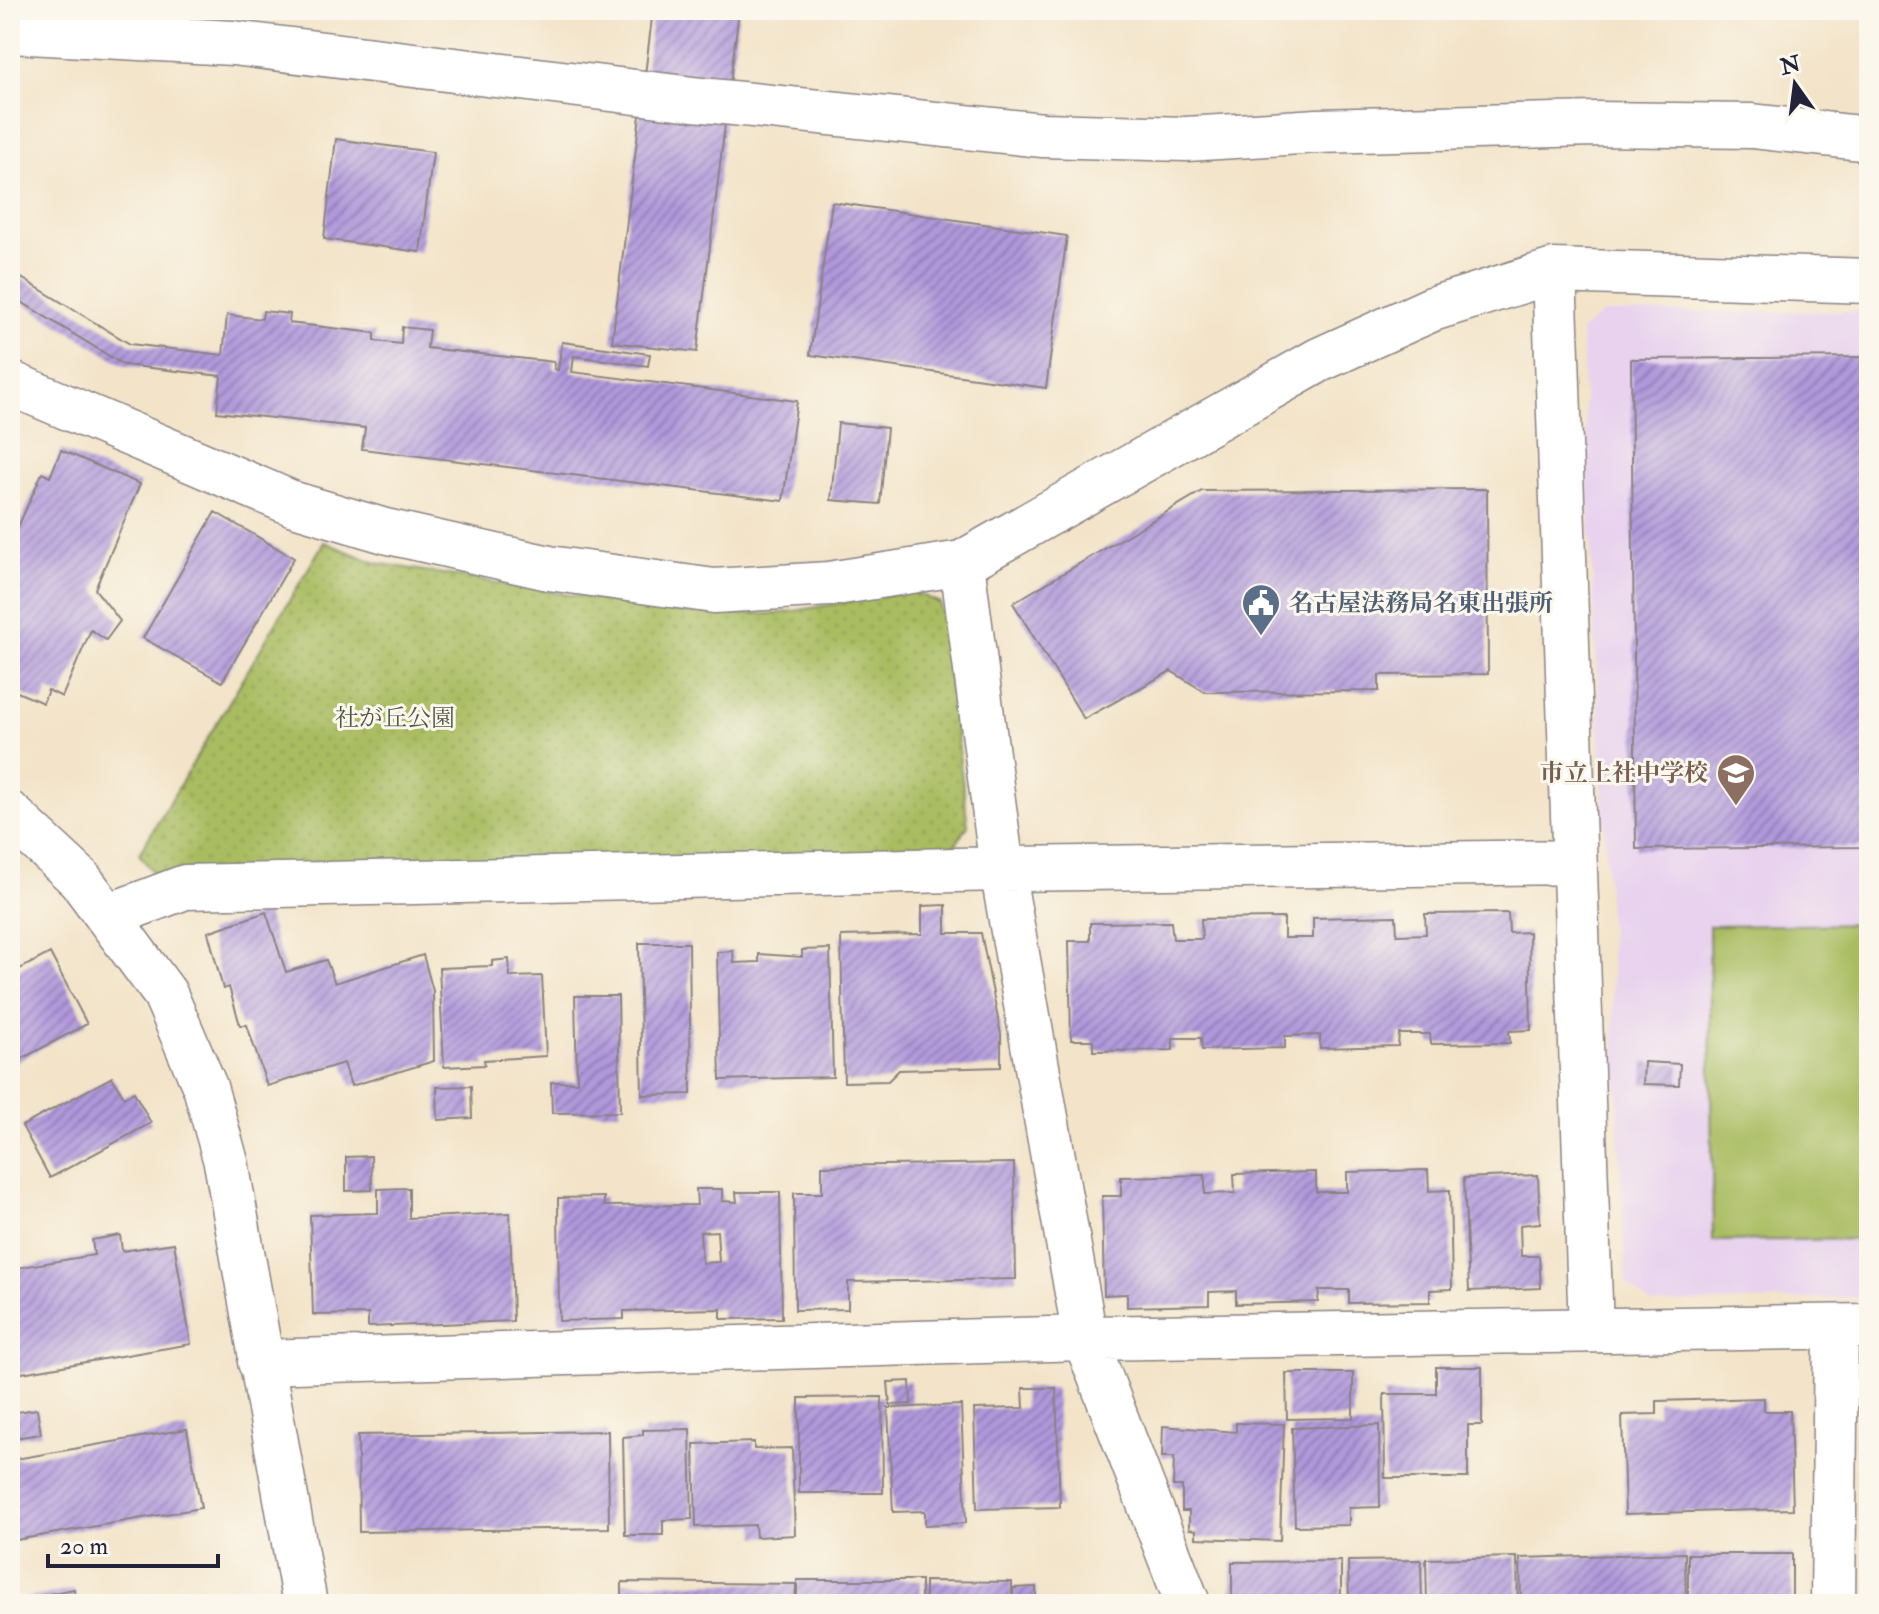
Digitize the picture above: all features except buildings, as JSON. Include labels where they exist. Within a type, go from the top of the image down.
[{"type":"main road","points":[[10,31],[249,45],[693,99],[1043,135],[1186,139],[1317,131],[1596,124],[1869,129]]},
{"type":"main road","points":[[1752,126],[1869,139]]},
{"type":"main road","points":[[1554,271],[1591,1330]]},
{"type":"main road","points":[[10,383],[294,504],[385,531],[549,568],[714,591],[829,584],[962,563],[1319,360],[1432,309],[1554,271],[1869,281]]},
{"type":"main road","points":[[962,563],[1002,869],[1085,1338],[1188,1604]]},
{"type":"main road","points":[[10,814],[79,878],[165,994],[205,1087],[226,1162],[305,1604]]},
{"type":"main road","points":[[108,916],[185,887],[1002,869],[1573,862]]},
{"type":"main road","points":[[260,1362],[1085,1338],[1852,1327],[1833,1604]]},
{"type":"shaded area","name":"市立上社中学校","points":[[1869,311],[1869,1297],[1651,1304],[1626,1284],[1581,330],[1603,313]]},
{"type":"green space","name":"社が丘公園","points":[[324,542],[376,563],[680,613],[776,614],[912,591],[940,603],[968,826],[950,853],[154,874],[139,854]]},
{"type":"green space","points":[[1869,924],[1869,1239],[1713,1241],[1709,926]]},
{"type":"place","name":"名古屋法務局名東出張所","points":[[1261,637]]},
{"type":"place","name":"市立上社中学校","points":[[1736,807]]}]
